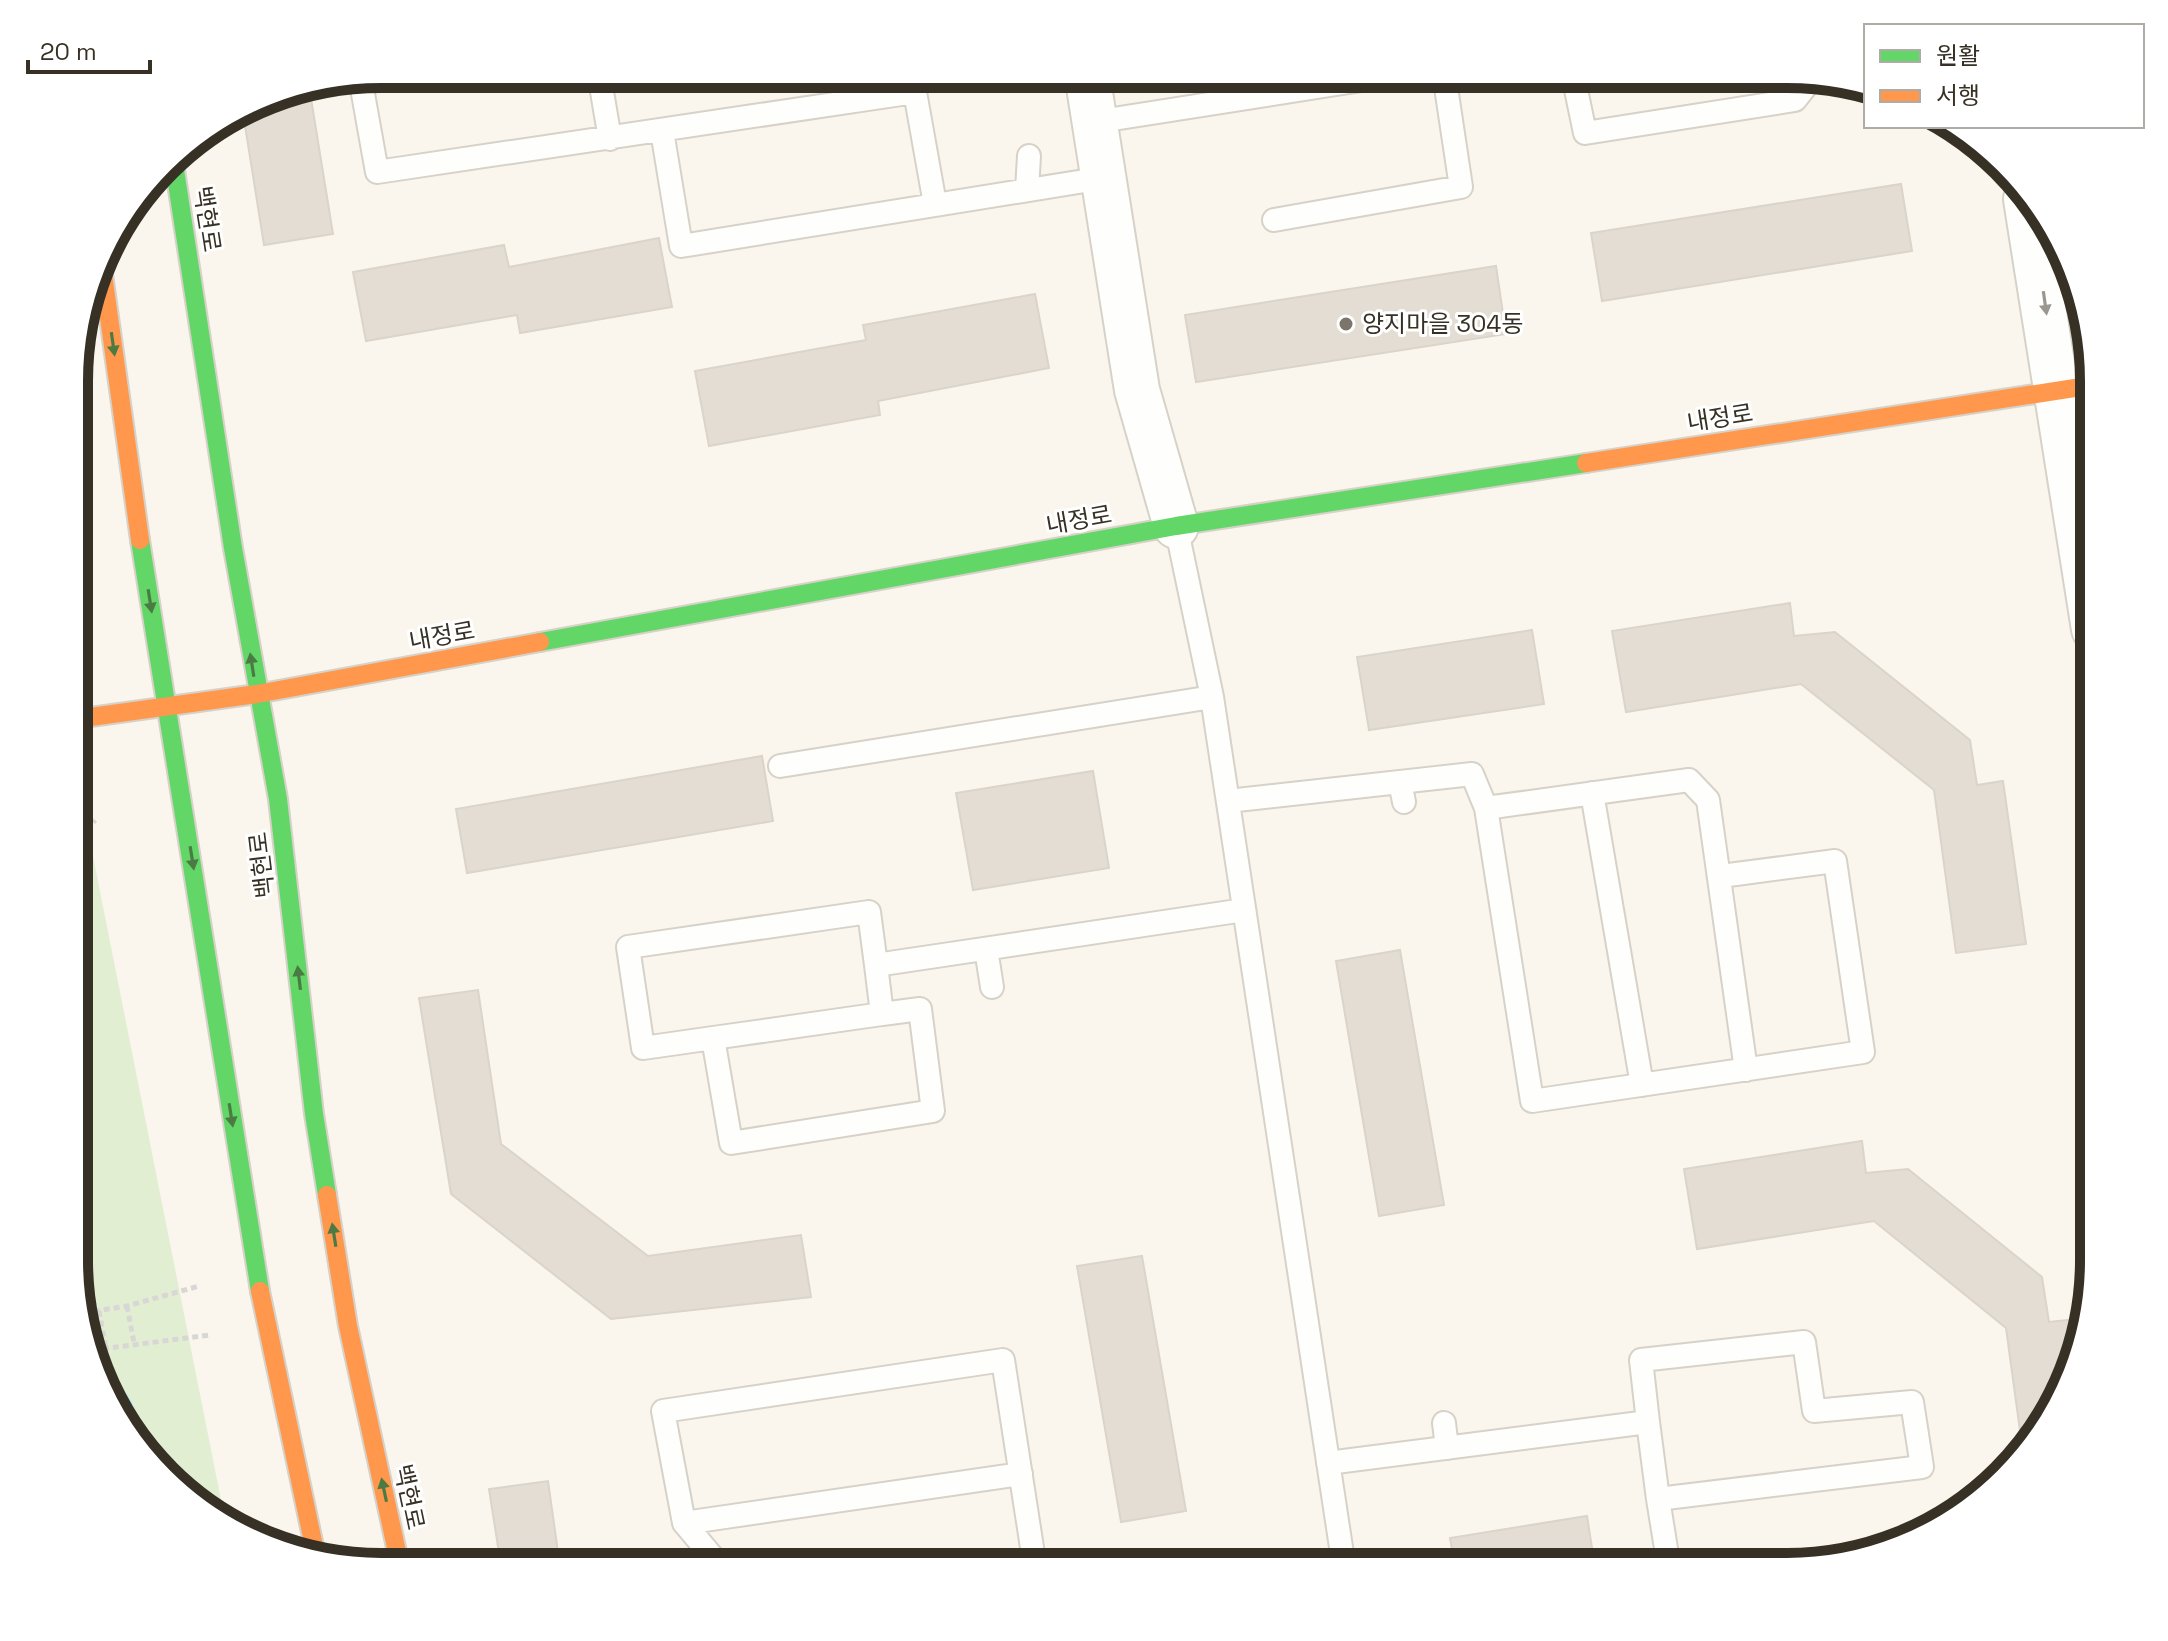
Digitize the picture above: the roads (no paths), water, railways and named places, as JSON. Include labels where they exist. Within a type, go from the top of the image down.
[{"type":"main road","name":"백현로","points":[[175,173],[257,694],[278,799],[314,1114],[348,1326],[397,1553]]},
{"type":"main road","points":[[105,285],[167,705],[263,1309],[314,1545]]},
{"type":"main road","name":"내정로","points":[[88,717],[257,694],[1176,526],[2075,388]]},
{"type":"street","points":[[1089,88],[1137,390],[1176,526]]},
{"type":"street","points":[[2031,218],[2075,388],[2080,451]]},
{"type":"lane","points":[[601,88],[610,139]]},
{"type":"lane","points":[[1094,122],[1311,88]]},
{"type":"lane","points":[[1274,220],[1461,187],[1446,88]]},
{"type":"lane","points":[[1576,88],[1585,133],[1795,100],[1804,89]]},
{"type":"lane","points":[[362,89],[377,172],[915,92],[935,204]]},
{"type":"lane","points":[[662,131],[681,246],[1103,178]]},
{"type":"lane","points":[[1027,190],[1029,156]]},
{"type":"lane","points":[[1176,526],[1212,697],[1342,1553]]},
{"type":"lane","points":[[780,766],[1212,697]]},
{"type":"lane","points":[[1228,801],[1402,792],[1472,774],[1486,808],[1532,1101],[1863,1052],[1835,861],[1721,876]]},
{"type":"lane","points":[[1486,808],[1689,780],[1708,800],[1746,1070]]},
{"type":"lane","points":[[1592,793],[1642,1085]]},
{"type":"lane","points":[[876,965],[1244,910]]},
{"type":"lane","points":[[713,1038],[731,1143],[933,1111],[920,1009],[882,1014],[713,1038],[643,1048],[628,947],[869,912],[882,1014]]},
{"type":"lane","points":[[986,949],[992,987]]},
{"type":"lane","points":[[1658,1499],[1922,1467],[1912,1402],[1814,1411],[1804,1342],[1641,1360],[1658,1499],[1667,1553]]},
{"type":"lane","points":[[709,1553],[684,1523],[663,1411],[1003,1360],[1033,1553]]},
{"type":"lane","points":[[1328,1463],[1648,1422]]},
{"type":"lane","points":[[1444,1423],[1447,1448]]},
{"type":"lane","points":[[684,1523],[1021,1474]]},
{"type":"water","points":[[113,1379],[130,1398],[139,1426]]},
{"type":"place","name":"양지마을 304동","points":[[1346,324]]}]
